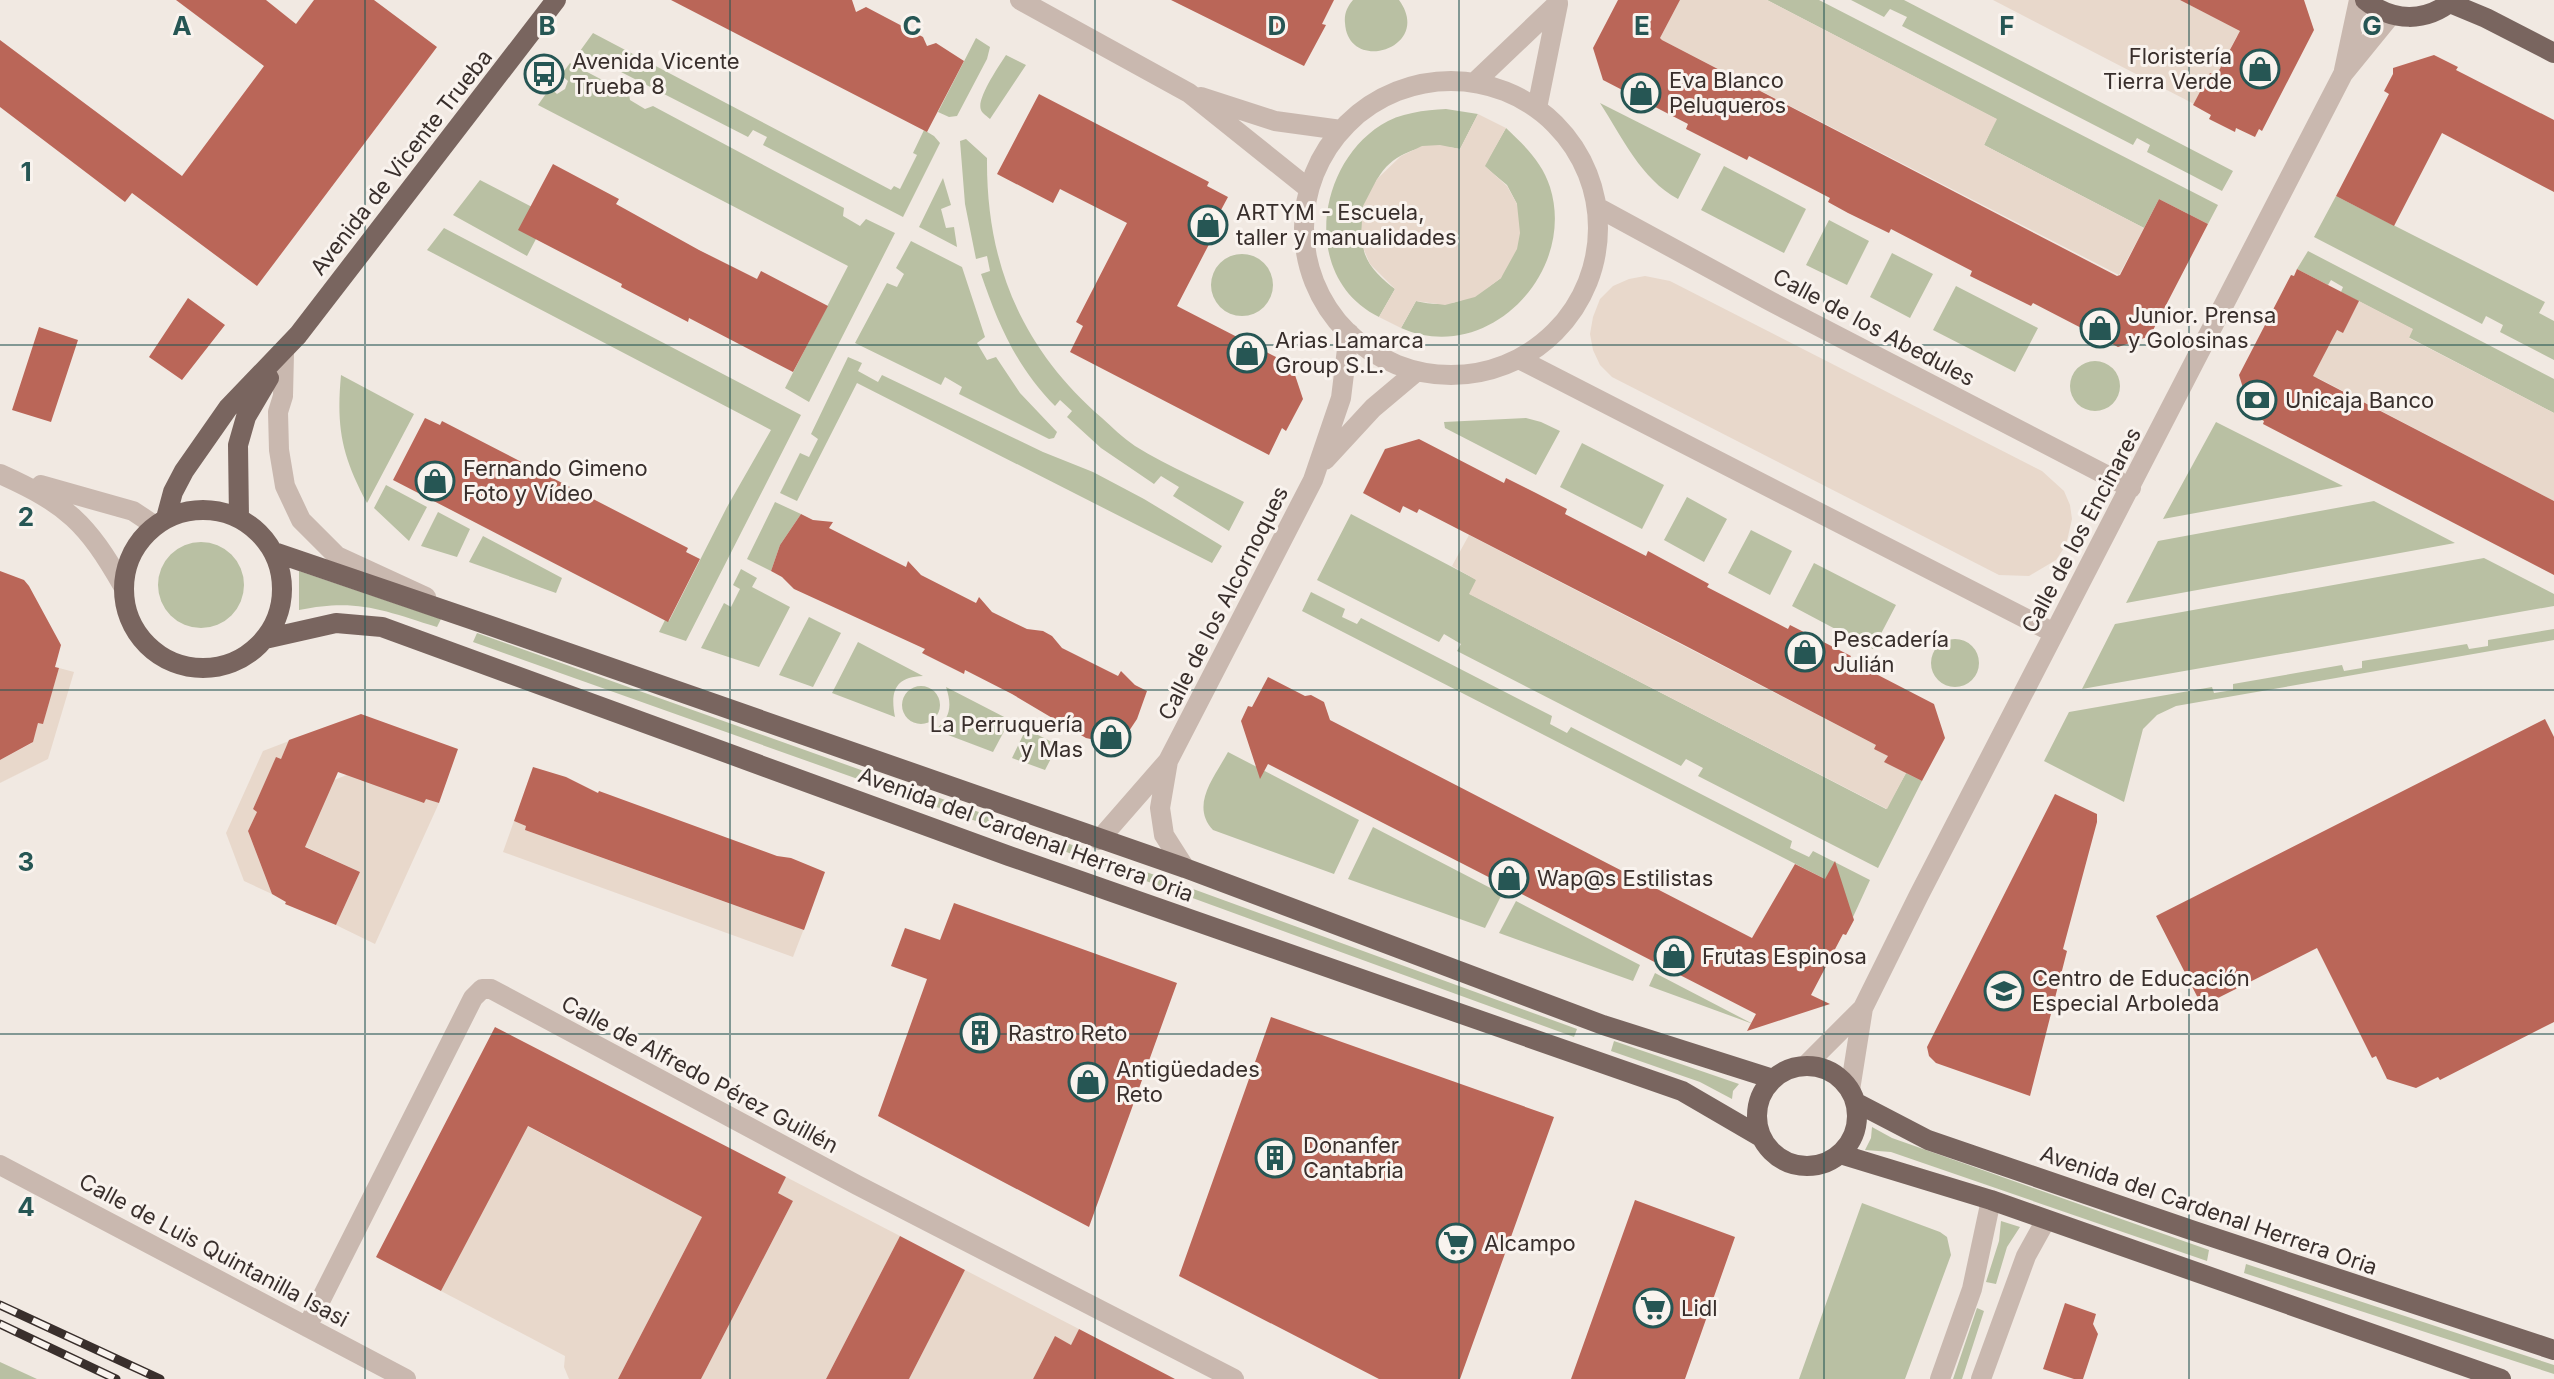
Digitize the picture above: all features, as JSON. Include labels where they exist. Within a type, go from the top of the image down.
[{"type":"main road","name":"Avenida de Vicente Trueba","points":[[239,518],[238,445],[246,417],[284,353],[556,0]]},
{"type":"main road","points":[[2362,0],[2391,15],[2419,17],[2451,2],[2554,53]]},
{"type":"main road","name":"Avenida de Vicente Trueba","points":[[160,522],[178,481],[228,408],[284,353]]},
{"type":"main road","points":[[196,510],[211,510],[239,518],[277,553],[282,575],[282,598],[276,619],[265,639],[241,659],[218,668],[191,668],[168,660],[153,651],[137,635],[124,604],[123,586],[130,556],[142,538],[160,522],[196,510]]},
{"type":"main road","name":"Avenida del Cardenal Herrera Oria","points":[[277,553],[1185,868],[1603,1025],[1773,1079]]},
{"type":"main road","name":"Avenida del Cardenal Herrera Oria","points":[[265,639],[336,623],[382,627],[1009,856],[1682,1091],[1761,1137],[1775,1155],[1796,1166],[1820,1165],[1840,1154]]},
{"type":"main road","points":[[1761,1137],[1757,1116],[1760,1096],[1773,1079],[1787,1070],[1805,1066]]},
{"type":"main road","name":"Avenida del Cardenal Herrera Oria","points":[[1805,1066],[1823,1068],[1838,1077],[1852,1096],[1928,1140],[2554,1350]]},
{"type":"main road","points":[[1852,1096],[1857,1116],[1856,1130],[1840,1154],[1991,1200],[2501,1379]]},
{"type":"street","points":[[1020,0],[1189,93],[1309,189]]},
{"type":"street","name":"Calle de los Encinares","points":[[2343,74],[2362,0]]},
{"type":"street","points":[[1475,82],[1559,2]]},
{"type":"street","points":[[1537,108],[1559,2]]},
{"type":"street","name":"Calle de los Encinares","points":[[1805,1066],[1863,1008],[2343,74],[2391,15]]},
{"type":"street","points":[[1438,81],[1475,82],[1509,92],[1537,108],[1559,127],[1577,151],[1590,177],[1597,207],[1599,237],[1594,267],[1582,296],[1566,321],[1544,343],[1519,359],[1495,369],[1470,374],[1445,375],[1417,371],[1373,353],[1349,333],[1329,309],[1314,281],[1306,251],[1304,220],[1309,189],[1320,160],[1341,130],[1369,105],[1402,89],[1438,81]]},
{"type":"street","points":[[1189,93],[1275,121],[1341,130]]},
{"type":"street","name":"Calle de los Abedules","points":[[1597,207],[1770,301],[2131,488]]},
{"type":"street","name":"Calle de los Alcornoques","points":[[1099,840],[1168,761],[1320,467],[1341,398],[1349,333]]},
{"type":"street","name":"Avenida del Cardenal Herrera Oria","points":[[284,353],[278,431],[285,486],[301,520],[337,556],[466,617]]},
{"type":"street","points":[[1519,359],[2054,633]]},
{"type":"street","name":"Calle de los Alcornoques","points":[[1320,467],[1373,408],[1417,371]]},
{"type":"street","points":[[1,475],[133,511],[160,522]]},
{"type":"street","points":[[1,475],[55,501],[81,524],[101,547],[123,586]]},
{"type":"street","name":"Calle de los Alcornoques","points":[[1168,761],[1160,808],[1164,835],[1185,868]]},
{"type":"street","name":"Calle de Alfredo Pérez Guillén","points":[[307,1327],[473,998],[482,989],[491,989],[857,1185],[1234,1379]]},
{"type":"street","name":"Calle de los Encinares","points":[[1852,1096],[1863,1008]]},
{"type":"street","name":"Calle de Luis Quintanilla Isasi","points":[[0,1165],[403,1378]]},
{"type":"street","points":[[1940,1379],[1972,1289],[1991,1200]]},
{"type":"street","points":[[1981,1379],[2026,1256],[2046,1220]]},
{"type":"green space","points":[[1353,0],[1399,0],[1407,17],[1406,31],[1398,42],[1386,49],[1373,51],[1360,48],[1350,39],[1345,17]]},
{"type":"green space","points":[[1767,0],[1819,0],[2218,205],[2208,224],[2159,199],[2144,228],[1984,145],[1996,119]]},
{"type":"green space","points":[[1851,0],[1904,0],[2233,171],[2222,191],[2147,152],[2150,145],[2137,138],[2133,145],[1902,26],[1907,17],[1890,9],[1884,17]]},
{"type":"green space","points":[[593,33],[891,190],[894,186],[900,189],[917,155],[913,153],[924,130],[940,143],[903,217],[763,145],[767,137],[753,130],[748,137],[580,51]]},
{"type":"green space","points":[[976,38],[990,47],[987,59],[957,116],[949,117],[938,112]]},
{"type":"green space","points":[[1006,55],[1026,65],[990,119],[980,105],[989,82]]},
{"type":"green space","points":[[570,63],[629,94],[630,100],[645,109],[653,106],[844,208],[843,216],[860,226],[866,219],[895,233],[809,402],[785,388],[848,266],[538,105],[550,88],[557,94],[565,89],[568,81],[561,75]]},
{"type":"green space","points":[[1600,103],[1701,154],[1678,199],[1643,169]]},
{"type":"green space","points":[[1446,109],[1478,114],[1460,149],[1425,147],[1404,154],[1385,168],[1374,186],[1364,251],[1372,268],[1395,289],[1379,317],[1354,300],[1338,277],[1328,251],[1326,222],[1331,194],[1342,167],[1359,144],[1381,125],[1404,115]]},
{"type":"green space","points":[[1506,128],[1538,162],[1550,187],[1555,219],[1550,251],[1537,279],[1518,304],[1493,323],[1464,334],[1433,336],[1401,328],[1416,301],[1451,303],[1481,291],[1501,278],[1517,204],[1507,185],[1484,166]]},
{"type":"green space","points":[[966,139],[987,158],[993,234],[1002,269],[1014,302],[1050,363],[1074,391],[1131,443],[1244,502],[1229,531],[1173,496],[1179,487],[1161,476],[1154,484],[1101,448],[1067,417],[1072,411],[1060,400],[1055,406],[1019,361],[981,274],[990,271],[987,256],[976,259],[965,204],[960,141]]},
{"type":"green space","points":[[1724,166],[1806,209],[1784,253],[1701,210]]},
{"type":"green space","points":[[943,178],[951,205],[941,209],[946,228],[954,227],[957,247],[919,227]]},
{"type":"green space","points":[[480,180],[532,207],[536,239],[527,256],[453,215]]},
{"type":"green space","points":[[2336,196],[2545,302],[2539,313],[2554,321],[2554,360],[2500,332],[2503,325],[2486,316],[2482,324],[2314,237]]},
{"type":"green space","points":[[1829,220],[1869,241],[1847,285],[1806,265]]},
{"type":"green space","points":[[444,228],[801,415],[686,641],[659,632],[665,620],[669,621],[727,507],[771,430],[427,250]]},
{"type":"green space","points":[[911,241],[962,267],[985,337],[977,343],[987,360],[996,357],[1020,393],[1057,432],[1054,438],[1049,439],[959,394],[962,387],[945,377],[941,385],[855,343],[887,283],[897,287],[904,274],[896,268]]},
{"type":"green space","points":[[2308,251],[2554,379],[2554,413],[2408,337],[2412,329],[2341,292],[2343,287],[2331,280],[2328,285],[2297,269]]},
{"type":"green space","points":[[1892,253],[1933,274],[1910,318],[1870,297]]},
{"type":"green space","points":[[1242,254],[1254,256],[1264,263],[1271,273],[1271,297],[1264,307],[1254,314],[1242,316],[1230,314],[1220,307],[1213,297],[1211,285],[1213,273],[1220,263],[1230,256]]},
{"type":"green space","points":[[1956,286],[2038,328],[2015,372],[1933,330]]},
{"type":"green space","points":[[848,357],[862,363],[858,371],[878,382],[882,375],[1043,452],[1093,472],[1222,546],[1212,563],[857,383],[797,501],[780,493],[800,453],[809,457],[818,439],[811,434]]},
{"type":"green space","points":[[2095,361],[2113,368],[2120,386],[2113,404],[2095,411],[2077,404],[2070,386],[2077,368]]},
{"type":"green space","points":[[341,375],[414,414],[367,503],[346,456],[339,411]]},
{"type":"green space","points":[[1526,418],[1560,431],[1536,475],[1445,428],[1444,422]]},
{"type":"green space","points":[[2216,422],[2343,486],[2163,519]]},
{"type":"green space","points":[[1582,443],[1664,485],[1642,529],[1560,487]]},
{"type":"green space","points":[[386,485],[427,507],[409,541],[374,508]]},
{"type":"green space","points":[[1687,497],[1727,519],[1704,562],[1664,540]]},
{"type":"green space","points":[[2374,501],[2455,543],[2126,603],[2158,541]]},
{"type":"green space","points":[[775,502],[801,514],[780,545],[771,571],[747,559]]},
{"type":"green space","points":[[438,512],[470,529],[457,557],[421,546]]},
{"type":"green space","points":[[1351,514],[1477,580],[1470,594],[1886,809],[1906,773],[1922,781],[1878,868],[1698,776],[1703,768],[1686,759],[1681,766],[1457,651],[1461,644],[1444,634],[1439,642],[1317,580]]},
{"type":"green space","points":[[1751,530],[1792,551],[1770,595],[1728,573]]},
{"type":"green space","points":[[483,536],[562,578],[556,593],[469,562]]},
{"type":"green space","points":[[193,542],[209,542],[232,554],[241,568],[244,585],[241,602],[232,616],[209,628],[193,628],[177,621],[165,609],[158,593],[158,577],[165,561],[177,549]]},
{"type":"green space","points":[[2484,558],[2554,594],[2554,606],[2082,689],[2115,624]]},
{"type":"green space","points":[[1814,563],[1896,605],[1873,649],[1792,606]]},
{"type":"green space","points":[[741,569],[757,578],[752,587],[790,607],[759,667],[701,648],[724,603],[731,607],[740,589],[733,585]]},
{"type":"green space","points":[[299,571],[441,619],[437,627],[385,611],[353,606],[299,610]]},
{"type":"green space","points":[[1311,592],[1345,609],[1342,617],[1357,624],[1361,618],[1552,716],[1550,724],[1567,733],[1571,727],[1792,841],[1790,848],[1809,857],[1813,851],[1870,880],[1853,917],[1825,879],[1302,611]]},
{"type":"green space","points":[[809,617],[841,633],[813,687],[779,675]]},
{"type":"green space","points":[[2554,629],[2554,640],[2176,706],[2157,715],[2143,729],[2124,802],[2044,761],[2069,712],[2212,687],[2214,693],[2233,690],[2233,684],[2342,665],[2344,671],[2362,668],[2362,661],[2467,644],[2469,649],[2488,646],[2488,640]]},
{"type":"green space","points":[[477,633],[1004,821],[1001,830],[473,642]]},
{"type":"green space","points":[[1955,639],[1972,646],[1979,663],[1972,680],[1955,687],[1938,680],[1931,663],[1938,646]]},
{"type":"green space","points":[[858,642],[923,676],[906,679],[897,687],[893,700],[895,717],[832,693]]},
{"type":"green space","points":[[921,686],[935,691],[940,705],[935,719],[921,724],[907,719],[902,705],[907,691]]},
{"type":"green space","points":[[946,687],[1010,720],[993,752],[935,730],[949,711]]},
{"type":"green space","points":[[1026,729],[1058,745],[1045,770],[1012,758]]},
{"type":"green space","points":[[1228,752],[1359,820],[1334,874],[1213,830],[1206,821],[1204,801]]},
{"type":"green space","points":[[1373,827],[1502,894],[1485,928],[1348,879]]},
{"type":"green space","points":[[1042,834],[1577,1029],[1574,1037],[1039,842]]},
{"type":"green space","points":[[1516,901],[1640,965],[1633,981],[1499,933]]},
{"type":"green space","points":[[1655,973],[1753,1024],[1649,986]]},
{"type":"green space","points":[[1614,1041],[1739,1084],[1733,1091],[1732,1099],[1700,1082],[1611,1051]]},
{"type":"green space","points":[[1872,1127],[1892,1138],[2209,1250],[2207,1261],[1891,1152],[1865,1150]]},
{"type":"green space","points":[[1862,1203],[1940,1232],[1947,1237],[1951,1255],[1905,1379],[1799,1379]]},
{"type":"green space","points":[[2001,1221],[2020,1227],[2007,1247],[1996,1284],[1986,1282],[1999,1241]]},
{"type":"green space","points":[[2246,1264],[2554,1365],[2554,1374],[2244,1273]]},
{"type":"green space","points":[[1977,1308],[1984,1311],[1962,1379],[1953,1379]]},
{"type":"green space","points":[[0,1362],[37,1379],[0,1379]]},
{"type":"shaded area","points":[[1680,0],[1767,0],[1997,119],[1984,145],[2144,228],[2119,275],[1662,40],[1660,38]]},
{"type":"shaded area","points":[[1993,0],[2180,0],[2235,28],[2239,27],[2241,34],[2237,36],[2216,76],[2194,104]]},
{"type":"shaded area","points":[[1478,114],[1506,128],[1485,166],[1507,186],[1517,204],[1520,233],[1517,249],[1501,278],[1475,297],[1445,305],[1416,301],[1401,328],[1379,317],[1395,289],[1370,264],[1364,250],[1361,236],[1363,206],[1377,179],[1401,156],[1422,146],[1440,145],[1460,149]]},
{"type":"shaded area","points":[[1645,276],[1670,281],[2042,471],[2064,491],[2070,505],[2072,519],[2066,545],[2056,560],[2029,576],[1999,575],[1612,377],[1600,365],[1593,350],[1590,334],[1593,317],[1600,299],[1613,286]]},
{"type":"shaded area","points":[[2359,301],[2413,329],[2409,338],[2554,413],[2554,501],[2318,378],[2313,380],[2311,372],[2336,330],[2343,332]]},
{"type":"shaded area","points":[[1469,535],[1876,745],[1888,756],[1885,761],[1906,773],[1887,809],[1469,594],[1476,580],[1452,566]]},
{"type":"shaded area","points":[[59,668],[74,672],[48,759],[0,783],[0,760],[32,743],[38,723],[43,723]]},
{"type":"shaded area","points":[[289,741],[281,759],[276,758],[253,809],[257,812],[248,831],[272,894],[244,881],[226,833],[263,751]]},
{"type":"shaded area","points":[[352,773],[439,803],[375,944],[336,925],[360,872],[304,846],[334,780]]},
{"type":"shaded area","points":[[514,821],[526,826],[525,830],[790,925],[805,926],[793,957],[503,852]]},
{"type":"shaded area","points":[[527,1126],[702,1217],[618,1379],[569,1379],[564,1367],[565,1356],[441,1291]]},
{"type":"shaded area","points":[[786,1177],[900,1236],[826,1379],[701,1379],[793,1201],[778,1193]]},
{"type":"shaded area","points":[[965,1270],[1079,1329],[1071,1345],[1055,1337],[1033,1379],[909,1379]]},
{"type":"building","points":[[176,0],[266,0],[296,24],[314,0],[374,0],[437,47],[257,286],[132,193],[125,202],[0,107],[0,40],[182,176],[264,66]]},
{"type":"building","points":[[671,0],[852,0],[856,12],[866,7],[923,37],[927,46],[936,43],[964,61],[927,132]]},
{"type":"building","points":[[1171,0],[1334,0],[1322,24],[1326,25],[1304,66]]},
{"type":"building","points":[[1618,0],[1680,0],[1660,38],[1662,40],[2117,276],[2159,199],[2208,224],[2150,336],[2118,347],[2033,303],[2031,306],[1970,276],[1972,271],[1891,229],[1889,233],[1848,213],[1828,202],[1830,198],[1749,156],[1747,160],[1686,129],[1688,124],[1603,80],[1593,48]]},
{"type":"building","points":[[2180,0],[2304,0],[2314,30],[2262,131],[2259,129],[2255,137],[2236,128],[2235,132],[2209,119],[2211,115],[2193,105],[2210,73],[2216,76],[2240,31]]},
{"type":"building","points":[[2434,55],[2458,67],[2456,70],[2554,120],[2554,192],[2442,133],[2394,226],[2336,196],[2389,94],[2384,91],[2393,68]]},
{"type":"building","points":[[1039,94],[1209,182],[1207,186],[1228,197],[1214,223],[1219,225],[1177,306],[1278,358],[1276,362],[1294,372],[1303,399],[1286,431],[1282,428],[1269,455],[1070,352],[1083,326],[1076,322],[1127,223],[1060,189],[1053,203],[997,174]]},
{"type":"building","points":[[553,164],[619,199],[616,204],[699,250],[757,279],[761,271],[828,306],[793,372],[689,318],[688,322],[518,230]]},
{"type":"building","points":[[2297,269],[2359,301],[2343,333],[2337,330],[2313,376],[2554,501],[2554,575],[2263,424],[2264,421],[2251,414],[2239,375]]},
{"type":"building","points":[[188,298],[225,325],[182,380],[149,357]]},
{"type":"building","points":[[39,327],[78,340],[51,422],[12,410]]},
{"type":"building","points":[[425,418],[440,425],[442,421],[688,548],[686,552],[700,559],[668,622],[393,480]]},
{"type":"building","points":[[1419,439],[1504,483],[1506,478],[1534,492],[1567,509],[1565,514],[1646,556],[1648,551],[1709,584],[1707,587],[1788,629],[1790,625],[1851,656],[1849,660],[1934,704],[1945,738],[1922,781],[1884,762],[1888,756],[1874,749],[1876,745],[1684,645],[1419,509],[1417,513],[1403,506],[1400,513],[1363,493],[1385,449]]},
{"type":"building","points":[[801,514],[813,520],[833,522],[829,528],[906,567],[908,561],[921,575],[976,603],[979,597],[992,612],[1027,629],[1043,631],[1062,648],[1118,676],[1121,671],[1135,685],[1147,691],[1137,719],[1117,749],[1086,738],[1012,694],[922,653],[925,649],[794,589],[771,571],[780,545]]},
{"type":"building","points":[[0,571],[24,580],[29,586],[61,645],[55,667],[59,668],[43,724],[38,723],[33,742],[0,760]]},
{"type":"building","points":[[1268,677],[1324,702],[1330,720],[1752,938],[1795,864],[1825,879],[1835,861],[1854,920],[1846,935],[1843,934],[1811,995],[1830,1004],[1747,1031],[1756,1014],[1268,764],[1260,779],[1241,721]]},
{"type":"building","points":[[361,714],[458,749],[439,803],[426,799],[424,803],[338,772],[305,847],[360,872],[336,925],[285,904],[272,894],[248,831],[257,812],[253,809],[276,757],[281,759],[289,740]]},
{"type":"building","points":[[2545,719],[2554,737],[2554,1022],[2440,1080],[2438,1077],[2416,1088],[2387,1079],[2376,1056],[2372,1058],[2317,948],[2202,1006],[2156,916]]},
{"type":"building","points":[[533,767],[566,777],[598,793],[825,872],[804,930],[525,830],[526,826],[514,821]]},
{"type":"building","points":[[2055,794],[2097,814],[2097,822],[2063,949],[2067,951],[2030,1096],[1936,1063],[1929,1056],[1927,1047]]},
{"type":"building","points":[[954,903],[1177,983],[1089,1227],[878,1116],[927,979],[891,966],[905,928],[940,940]]},
{"type":"building","points":[[1271,1017],[1554,1117],[1460,1379],[1379,1379],[1179,1276]]},
{"type":"building","points":[[495,1027],[786,1177],[778,1193],[793,1201],[701,1379],[618,1379],[702,1217],[528,1126],[441,1291],[376,1257]]},
{"type":"building","name":"Lidl","points":[[1635,1200],[1735,1237],[1685,1379],[1571,1379]]},
{"type":"building","points":[[900,1236],[965,1270],[909,1379],[826,1379]]},
{"type":"building","points":[[2065,1303],[2096,1314],[2093,1324],[2098,1334],[2083,1379],[2043,1369]]},
{"type":"building","points":[[1079,1329],[1175,1379],[1033,1379],[1055,1336],[1071,1345]]},
{"type":"railway","points":[[0,1305],[160,1379]]},
{"type":"railway","points":[[0,1324],[116,1379]]},
{"type":"place","name":"Floristería Tierra Verde","points":[[2260,69]]},
{"type":"place","name":"Avenida Vicente Trueba 8","points":[[544,74]]},
{"type":"place","name":"Eva Blanco Peluqueros","points":[[1641,93]]},
{"type":"place","name":"ARTYM - Escuela, taller y manualidades","points":[[1208,225]]},
{"type":"place","name":"Junior. Prensa y Golosinas","points":[[2100,328]]},
{"type":"place","name":"Arias Lamarca Group S.L.","points":[[1247,353]]},
{"type":"place","name":"Unicaja Banco","points":[[2257,400]]},
{"type":"place","name":"Fernando Gimeno Foto y Vídeo","points":[[435,481]]},
{"type":"place","name":"Pescadería Julián","points":[[1805,652]]},
{"type":"place","name":"La Perruquería y Mas","points":[[1111,737]]},
{"type":"place","name":"Wap@s Estilistas","points":[[1509,878]]},
{"type":"place","name":"Frutas Espinosa","points":[[1674,956]]},
{"type":"place","name":"Centro de Educación Especial Arboleda","points":[[2004,991]]},
{"type":"place","name":"Rastro Reto","points":[[980,1033]]},
{"type":"place","name":"Antigüedades Reto","points":[[1088,1082]]},
{"type":"place","name":"Donanfer Cantabria","points":[[1275,1158]]},
{"type":"place","name":"Alcampo","points":[[1456,1243]]},
{"type":"place","name":"Lidl","points":[[1653,1308]]}]
